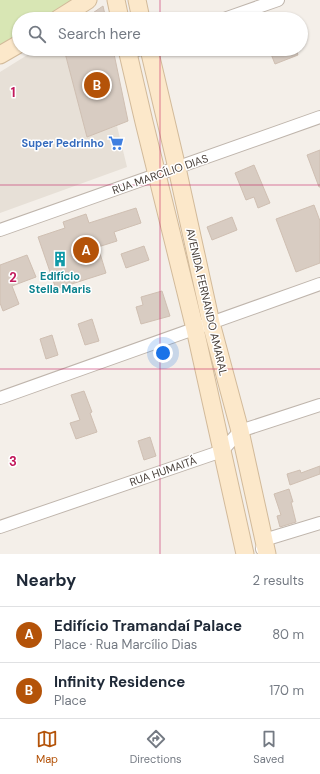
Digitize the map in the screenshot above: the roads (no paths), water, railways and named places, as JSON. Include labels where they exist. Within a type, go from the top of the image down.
[{"type":"street","points":[[69,12],[88,0]]},
{"type":"street","points":[[116,0],[119,12]]},
{"type":"street","points":[[137,0],[140,12]]},
{"type":"street","points":[[244,12],[278,0]]},
{"type":"street","points":[[0,56],[12,48]]},
{"type":"street","name":"AVENIDA FERNANDO AMARAL","points":[[133,56],[144,122],[157,175],[203,326],[240,431],[264,549]]},
{"type":"street","name":"AVENIDA FERNANDO AMARAL","points":[[151,56],[177,168],[222,451],[245,554]]},
{"type":"street","points":[[144,122],[162,106]]},
{"type":"street","name":"RUA MARCÍLIO DIAS","points":[[0,230],[320,117]]},
{"type":"street","points":[[0,398],[320,284]]},
{"type":"street","points":[[240,431],[320,405]]},
{"type":"street","name":"RUA HUMAITÁ","points":[[0,527],[222,451],[240,431]]},
{"type":"street","points":[[264,549],[320,523]]},
{"type":"place","name":"Infinity Residence","points":[[97,85]]},
{"type":"place","name":"Super Pedrinho","points":[[116,143]]},
{"type":"place","name":"Edifício Tramandaí Palace","points":[[86,250]]},
{"type":"place","name":"Edifício Stella Maris","points":[[60,259]]}]
